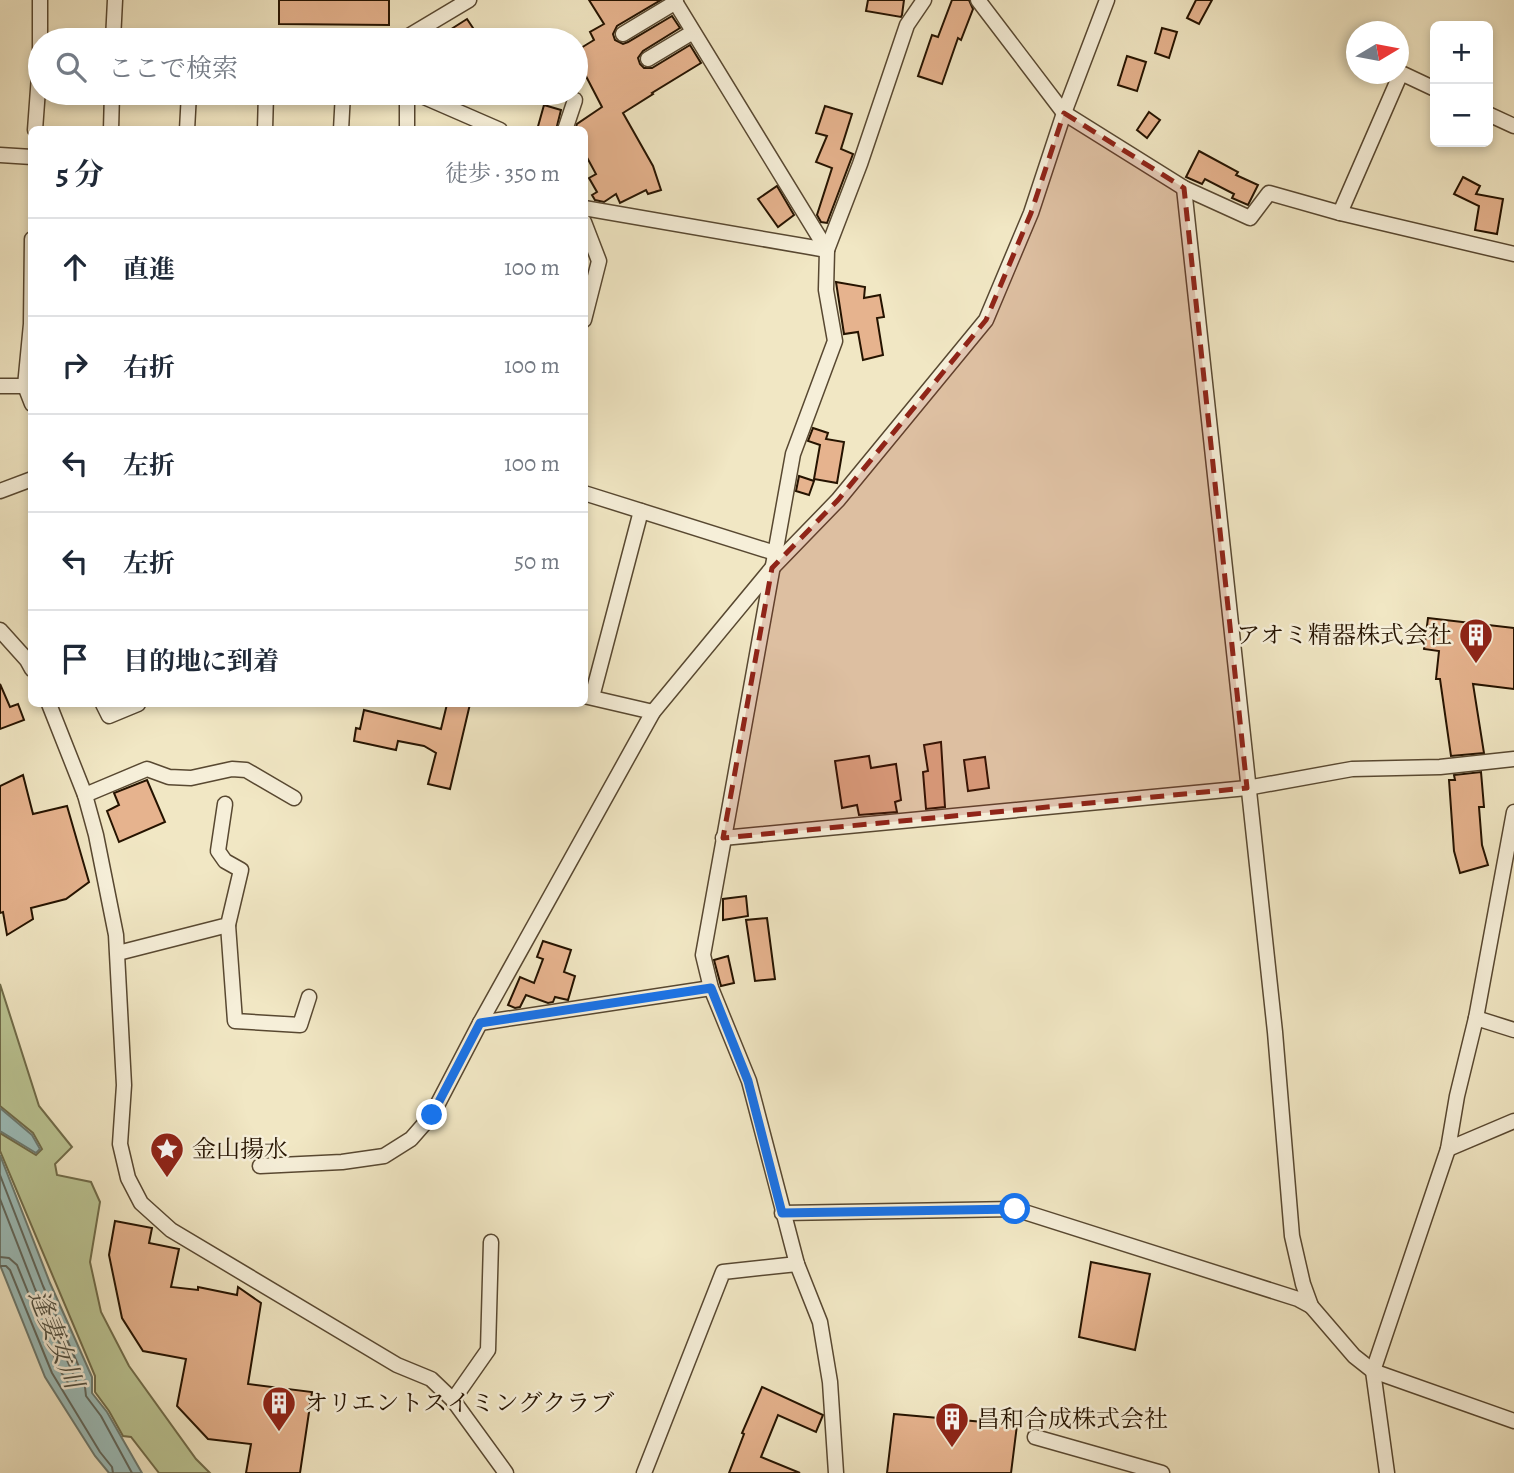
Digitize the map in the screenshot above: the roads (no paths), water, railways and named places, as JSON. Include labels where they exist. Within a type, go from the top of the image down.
[{"type":"street","points":[[40,0],[40,28]]},
{"type":"street","points":[[114,28],[115,0]]},
{"type":"street","points":[[422,28],[469,0]]},
{"type":"street","points":[[836,1473],[830,1382],[820,1322],[797,1264],[748,1081],[711,988],[703,955],[793,454],[835,341],[827,290],[827,250],[860,164],[907,24],[924,0]]},
{"type":"street","points":[[978,0],[1065,113],[1184,188],[1250,218],[1269,193],[1340,213],[1514,254]]},
{"type":"street","points":[[260,1166],[384,1156],[411,1139],[432,1115],[480,1023],[653,712],[772,568],[838,500],[986,320],[1031,213],[1107,0]]},
{"type":"street","points":[[623,34],[675,1],[827,250]]},
{"type":"street","points":[[648,59],[693,32]]},
{"type":"street","points":[[1340,213],[1401,73],[1430,87]]},
{"type":"street","points":[[35,126],[37,105]]},
{"type":"street","points":[[111,126],[112,105]]},
{"type":"street","points":[[187,126],[188,105]]},
{"type":"street","points":[[265,126],[266,105]]},
{"type":"street","points":[[341,126],[342,105]]},
{"type":"street","points":[[407,105],[407,126]]},
{"type":"street","points":[[443,105],[491,126]]},
{"type":"street","points":[[566,126],[573,105]]},
{"type":"street","points":[[1493,116],[1514,126]]},
{"type":"street","points":[[0,155],[28,157]]},
{"type":"street","points":[[1184,188],[1275,1032],[1292,1236],[1303,1284],[1311,1306],[1354,1356],[1373,1371],[1514,1421]]},
{"type":"street","points":[[588,209],[827,250]]},
{"type":"street","points":[[588,232],[599,261],[588,304]]},
{"type":"street","points":[[0,386],[28,386]]},
{"type":"street","points":[[0,491],[28,480]]},
{"type":"street","points":[[588,494],[775,553]]},
{"type":"street","points":[[641,510],[588,697],[653,712]]},
{"type":"street","points":[[0,630],[28,660]]},
{"type":"street","points":[[50,707],[85,795],[102,862],[118,953],[124,1085],[120,1144],[128,1178],[141,1203],[171,1230],[397,1366],[431,1379],[453,1400],[506,1473]]},
{"type":"street","points":[[104,707],[109,716],[131,707]]},
{"type":"street","points":[[723,838],[1247,788],[1352,769],[1440,767],[1514,759]]},
{"type":"street","points":[[85,795],[148,769],[169,777],[191,778],[232,769],[246,770],[294,798]]},
{"type":"street","points":[[225,804],[218,851],[225,862],[241,870],[228,925],[235,1021],[300,1025],[309,997]]},
{"type":"street","points":[[1387,1473],[1373,1371],[1448,1149],[1457,1096],[1476,1018],[1514,812]]},
{"type":"street","points":[[118,953],[228,925]]},
{"type":"street","points":[[480,1023],[711,988]]},
{"type":"street","points":[[1476,1018],[1514,1030]]},
{"type":"street","points":[[1448,1149],[1514,1121]]},
{"type":"street","points":[[782,1213],[1015,1209],[1298,1299],[1311,1306]]},
{"type":"street","points":[[453,1400],[488,1350],[491,1242]]},
{"type":"street","points":[[644,1473],[723,1272],[797,1264]]},
{"type":"street","points":[[1035,1437],[1162,1473]]},
{"type":"water","points":[[0,1108],[32,1135],[40,1149],[36,1153],[0,1131]]},
{"type":"water","name":"逢妻女川","points":[[0,1155],[50,1283],[92,1377],[92,1393],[107,1412],[142,1473],[109,1473],[95,1456],[45,1377],[0,1265]]},
{"type":"place","name":"アオミ精器株式会社","points":[[1476,665]]},
{"type":"place","name":"金山揚水","points":[[167,1179]]},
{"type":"place","name":"オリエントスイミングクラブ","points":[[279,1433]]},
{"type":"place","name":"昌和合成株式会社","points":[[952,1449]]}]
